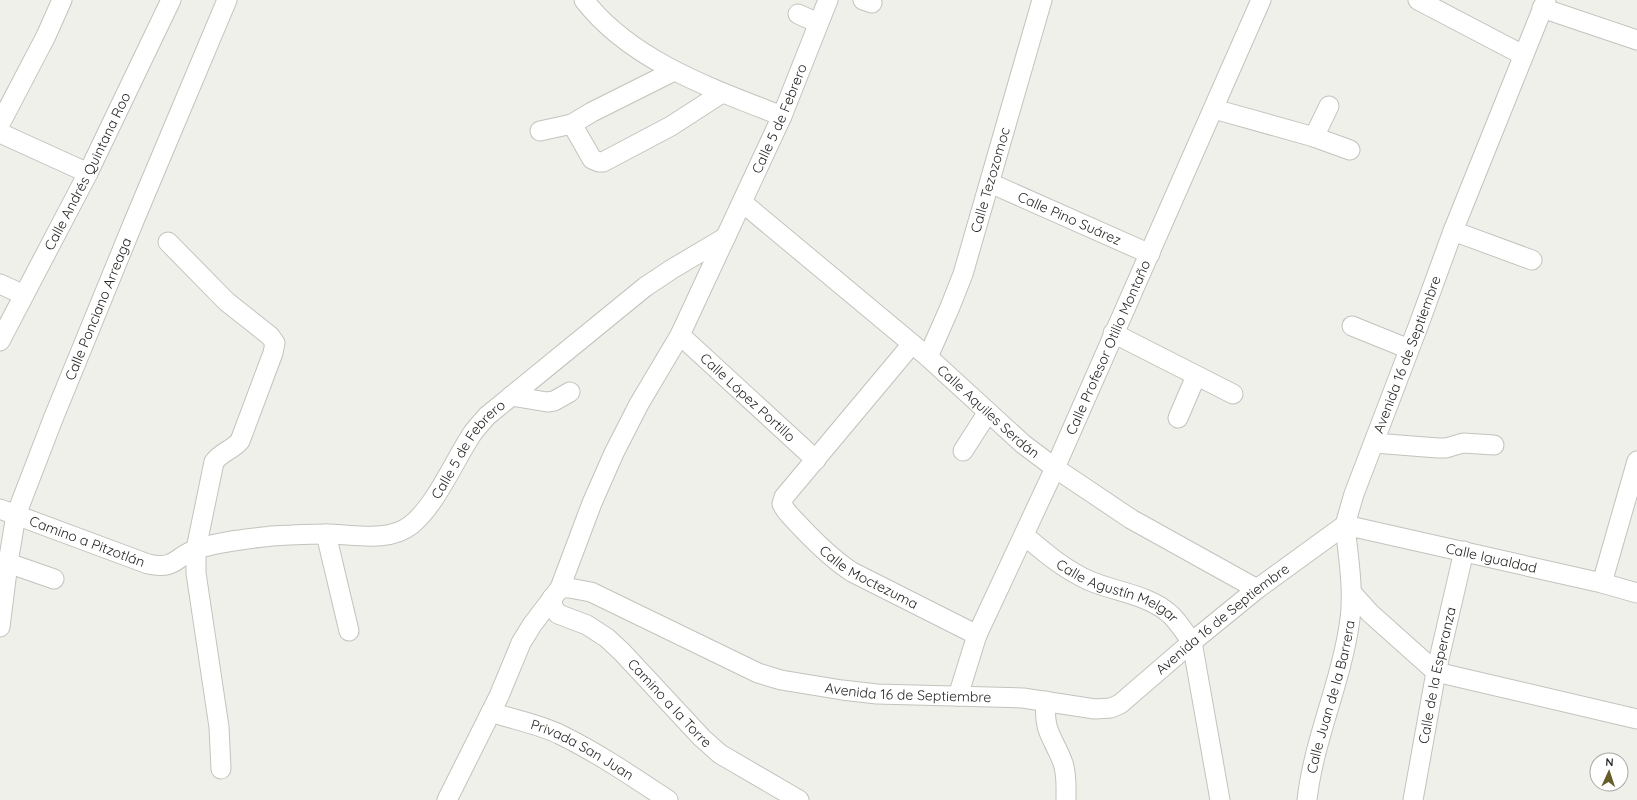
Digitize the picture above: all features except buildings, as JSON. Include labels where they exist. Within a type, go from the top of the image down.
[{"type":"street","points":[[0,124],[46,36],[62,0]]},
{"type":"street","name":"Calle Andrés Quintana Roo","points":[[0,341],[88,173],[171,0]]},
{"type":"street","name":"Calle Ponciano Arreaga","points":[[0,627],[8,563],[8,512],[53,419],[227,0]]},
{"type":"street","points":[[584,0],[608,28],[674,71],[722,93],[782,116]]},
{"type":"street","name":"Calle 5 de Febrero","points":[[447,800],[491,712],[521,643],[556,593],[614,453],[639,404],[680,335],[743,203],[782,116],[828,0]]},
{"type":"street","name":"Calle Tezozomoc","points":[[928,357],[963,274],[1042,0]]},
{"type":"street","name":"Calle Profesor Otilio Montaño","points":[[958,696],[977,635],[1055,468],[1261,0]]},
{"type":"street","points":[[1418,0],[1523,55]]},
{"type":"street","points":[[1544,4],[1637,40]]},
{"type":"street","name":"Avenida 16 de Septiembre","points":[[556,593],[569,588],[591,592],[758,673],[781,680],[877,694],[1023,698],[1095,709],[1111,708],[1128,698],[1192,642],[1257,589],[1345,525],[1354,494],[1453,231],[1544,4]]},
{"type":"street","points":[[798,14],[818,23]]},
{"type":"street","points":[[540,132],[572,124],[592,112],[674,71]]},
{"type":"street","points":[[572,124],[592,159],[599,162],[607,161],[670,126],[722,93]]},
{"type":"street","points":[[1314,137],[1329,106]]},
{"type":"street","points":[[1214,109],[1314,137],[1350,150]]},
{"type":"street","points":[[0,133],[88,173]]},
{"type":"street","name":"Calle Pino Suárez","points":[[990,183],[1150,254]]},
{"type":"street","name":"Calle Aquiles Serdán","points":[[743,203],[928,357],[1023,444],[1055,468],[1131,519],[1257,589]]},
{"type":"street","points":[[1453,231],[1532,260]]},
{"type":"street","name":"Calle 5 de Febrero","points":[[175,562],[196,549],[216,544],[259,538],[326,534],[384,536],[398,533],[412,524],[425,510],[472,433],[487,416],[645,287],[726,237]]},
{"type":"street","points":[[168,242],[227,302],[270,336],[275,343],[273,353],[240,441],[234,448],[223,453],[214,462],[196,549],[196,573],[219,727],[221,769]]},
{"type":"street","points":[[0,284],[24,295]]},
{"type":"street","points":[[1352,326],[1409,349]]},
{"type":"street","points":[[1113,334],[1233,394]]},
{"type":"street","name":"Calle López Portillo","points":[[680,335],[816,460]]},
{"type":"street","points":[[816,460],[912,344]]},
{"type":"street","points":[[1178,418],[1196,376]]},
{"type":"street","points":[[511,396],[548,402],[554,401],[570,392]]},
{"type":"street","points":[[963,451],[988,412]]},
{"type":"street","points":[[1374,442],[1438,448],[1446,448],[1463,443],[1494,445]]},
{"type":"street","name":"Calle Moctezuma","points":[[816,460],[784,497],[782,504],[788,513],[825,552],[838,563],[852,572],[977,635]]},
{"type":"street","points":[[1602,583],[1637,461]]},
{"type":"street","name":"Camino a Pitzotlán","points":[[8,512],[148,564],[165,566],[175,562]]},
{"type":"street","name":"Calle Igualdad","points":[[1345,525],[1602,583],[1637,593]]},
{"type":"street","name":"Calle Juan de la Barrera","points":[[1308,800],[1309,783],[1317,748],[1347,638],[1352,593],[1345,525]]},
{"type":"street","points":[[326,534],[349,631]]},
{"type":"street","name":"Calle Agustín Melgar","points":[[1024,535],[1057,563],[1077,574],[1159,606],[1170,614],[1192,642],[1220,800]]},
{"type":"street","name":"Calle de la Esperanza","points":[[1413,800],[1436,672],[1464,551]]},
{"type":"street","points":[[8,563],[54,579]]},
{"type":"street","name":"Camino a la Torre","points":[[556,593],[553,607],[558,614],[587,625],[606,638],[622,652],[702,738],[720,754],[799,800]]},
{"type":"street","points":[[1352,593],[1370,613],[1436,672],[1637,719]]},
{"type":"street","points":[[1046,701],[1045,717],[1047,730],[1063,762],[1066,773],[1066,800]]},
{"type":"street","name":"Privada San Juan","points":[[491,712],[542,727],[560,734],[668,800]]}]
